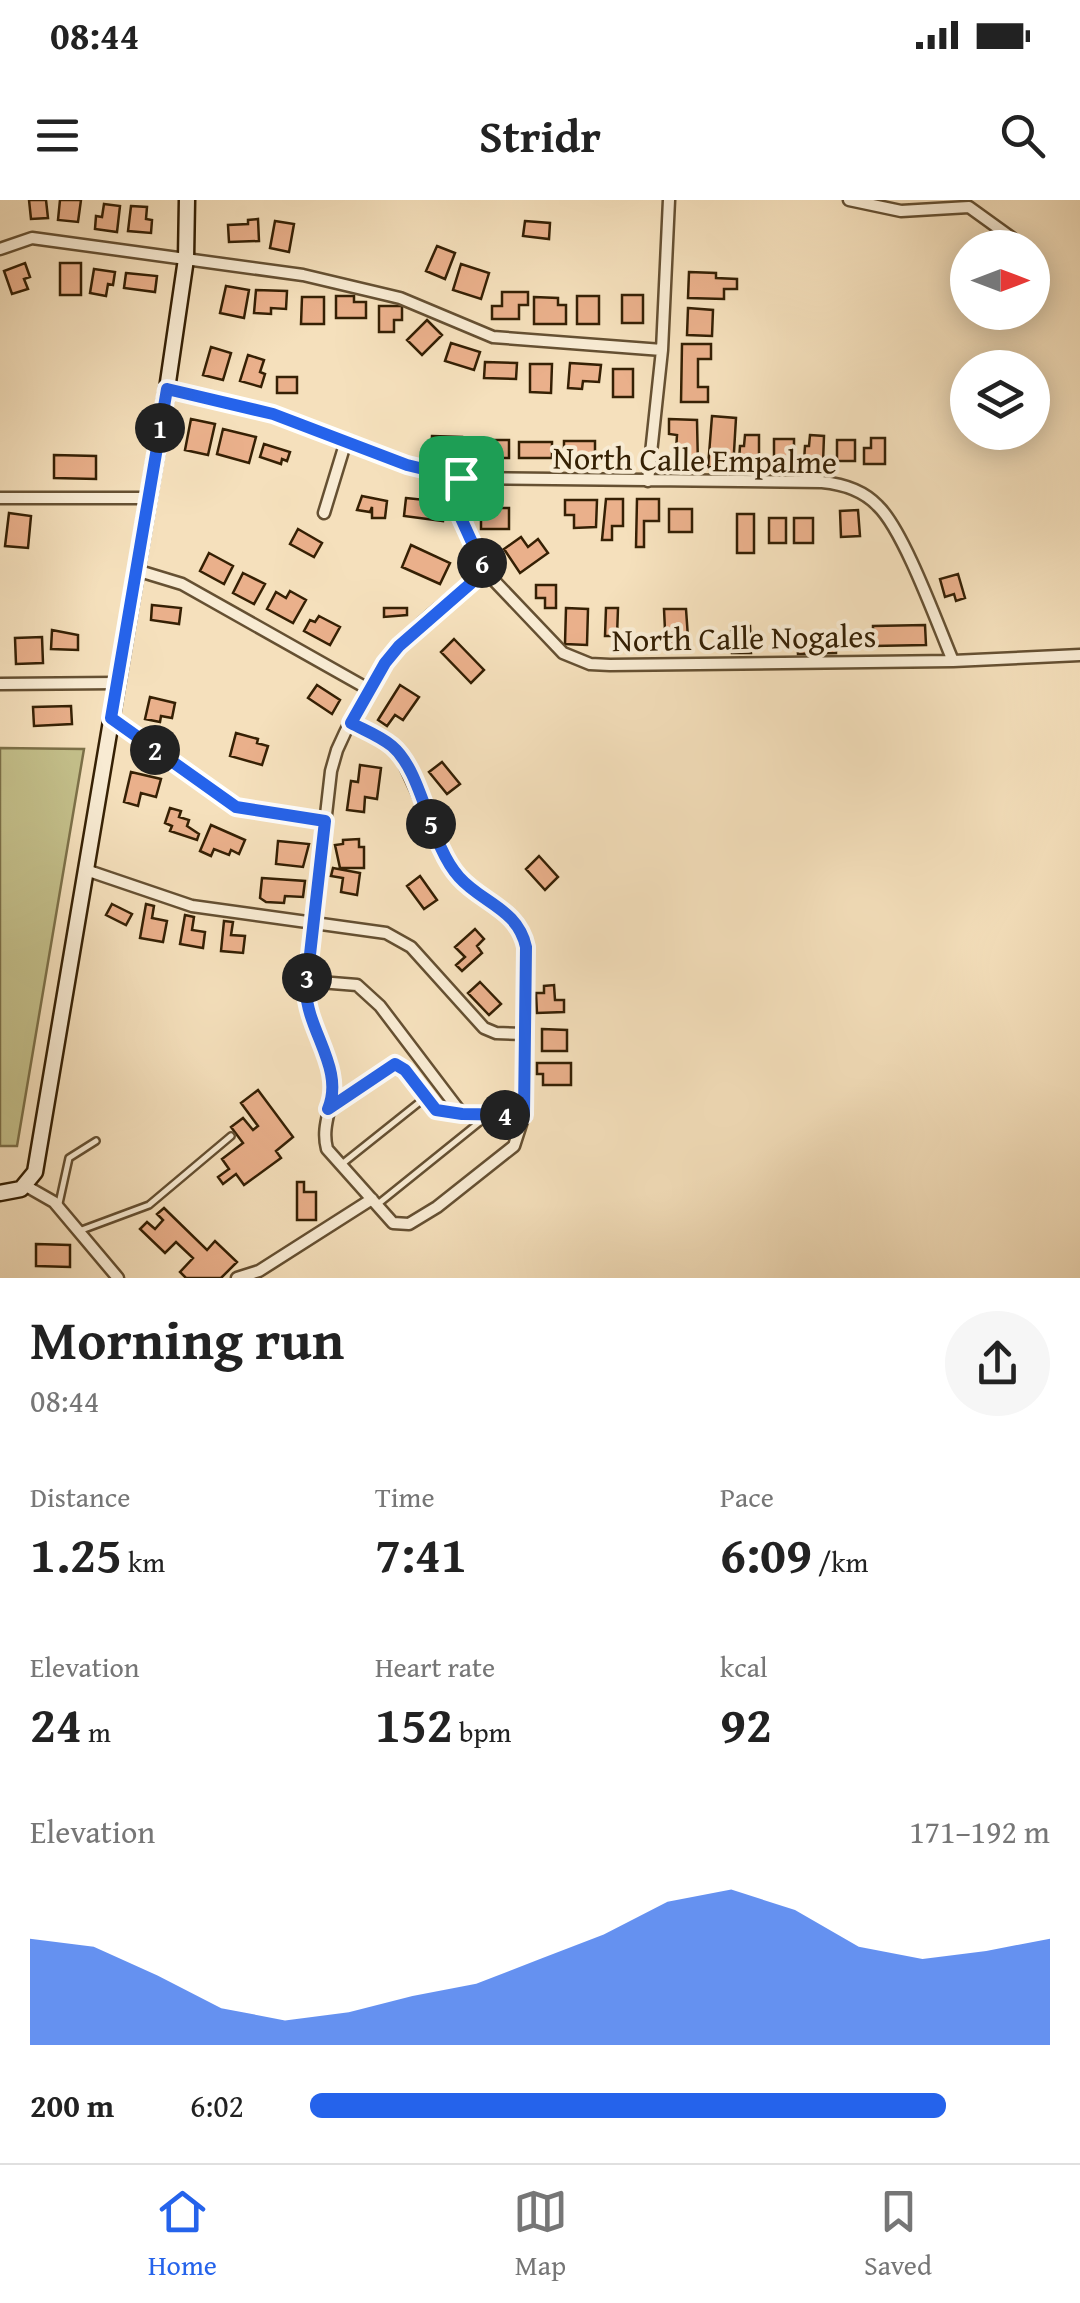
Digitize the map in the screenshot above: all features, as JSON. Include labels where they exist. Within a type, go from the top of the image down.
[{"type":"street","points":[[0,1192],[14,1192],[26,1186],[35,1172],[167,389],[186,259],[188,200]]},
{"type":"street","points":[[648,481],[662,350],[669,200]]},
{"type":"street","points":[[850,200],[900,211],[969,207],[1001,230]]},
{"type":"street","points":[[0,249],[32,238],[302,276],[400,298],[492,337],[662,350]]},
{"type":"street","name":"North Calle Empalme","points":[[167,389],[273,414],[407,465],[461,478],[831,483],[867,496],[893,525],[953,660]]},
{"type":"street","points":[[324,514],[346,442]]},
{"type":"street","name":"North Calle Nogales","points":[[461,478],[460,516],[485,571],[562,653],[590,664],[1080,655]]},
{"type":"street","points":[[0,498],[148,498]]},
{"type":"street","points":[[136,570],[182,584],[370,690]]},
{"type":"street","points":[[351,723],[397,751],[451,866],[463,881],[507,913],[519,926],[526,947],[524,1115],[514,1146],[437,1207],[409,1224],[394,1223],[327,1149],[323,1134],[333,1099],[332,1078],[308,1010],[313,924],[334,760],[351,723],[399,646],[485,571]]},
{"type":"street","points":[[0,684],[117,683]]},
{"type":"street","points":[[111,718],[236,807],[325,821]]},
{"type":"street","points":[[86,870],[192,906],[393,935],[411,948],[484,1028],[496,1033],[524,1034]]},
{"type":"street","points":[[307,981],[357,985],[380,1006],[462,1114],[524,1115]]},
{"type":"street","points":[[26,1186],[58,1208],[118,1278]]},
{"type":"street","points":[[237,1278],[258,1271],[374,1202]]},
{"type":"lane","points":[[328,1109],[395,1064],[405,1070],[436,1110],[462,1114]]},
{"type":"lane","points":[[341,1164],[426,1097]]},
{"type":"lane","points":[[374,1202],[488,1115]]},
{"type":"lane","points":[[77,1232],[148,1205],[231,1136]]},
{"type":"lane","points":[[58,1208],[70,1158],[96,1141]]},
{"type":"shaded area","points":[[0,748],[84,749],[17,1146],[0,1146]]},
{"type":"building","points":[[29,200],[46,200],[48,218],[31,219]]},
{"type":"building","points":[[60,200],[81,200],[78,222],[58,220]]},
{"type":"building","points":[[104,204],[120,206],[117,232],[95,229],[96,216],[102,217]]},
{"type":"building","points":[[131,206],[147,207],[151,233],[128,231]]},
{"type":"building","points":[[258,219],[259,241],[229,242],[228,225]]},
{"type":"building","points":[[275,221],[294,224],[289,252],[270,248]]},
{"type":"building","points":[[525,221],[550,223],[549,239],[523,236]]},
{"type":"building","points":[[437,246],[455,253],[445,279],[426,271]]},
{"type":"building","points":[[25,263],[30,277],[24,279],[28,289],[12,294],[4,271]]},
{"type":"building","points":[[60,263],[81,263],[81,295],[60,295]]},
{"type":"building","points":[[461,264],[489,273],[481,299],[453,290]]},
{"type":"building","points":[[94,269],[115,272],[106,296],[90,293]]},
{"type":"building","points":[[689,272],[737,279],[737,289],[724,289],[724,299],[688,298]]},
{"type":"building","points":[[126,273],[157,276],[155,292],[124,288]]},
{"type":"building","points":[[226,286],[249,290],[244,318],[220,313]]},
{"type":"building","points":[[256,290],[287,291],[286,309],[271,308],[271,314],[254,313]]},
{"type":"building","points":[[502,292],[528,292],[528,305],[519,305],[519,319],[492,319],[492,306],[502,306]]},
{"type":"building","points":[[622,295],[643,295],[643,323],[622,323]]},
{"type":"building","points":[[336,296],[354,296],[354,302],[366,302],[366,318],[336,318]]},
{"type":"building","points":[[577,296],[599,296],[599,324],[577,324]]},
{"type":"building","points":[[302,297],[324,297],[324,324],[301,324]]},
{"type":"building","points":[[534,297],[558,298],[558,305],[566,305],[566,324],[534,324]]},
{"type":"building","points":[[379,306],[402,306],[402,320],[394,320],[394,332],[379,332]]},
{"type":"building","points":[[688,308],[713,310],[712,336],[687,335]]},
{"type":"building","points":[[427,320],[442,335],[422,355],[407,340]]},
{"type":"building","points":[[451,343],[480,352],[474,370],[445,361]]},
{"type":"building","points":[[682,344],[711,344],[711,359],[698,359],[698,387],[708,387],[708,402],[681,402]]},
{"type":"building","points":[[211,347],[231,353],[223,380],[203,375]]},
{"type":"building","points":[[248,355],[264,360],[261,387],[240,381]]},
{"type":"building","points":[[485,362],[517,363],[516,379],[484,378]]},
{"type":"building","points":[[570,363],[601,365],[599,382],[583,381],[582,389],[568,388]]},
{"type":"building","points":[[530,364],[552,364],[551,393],[530,392]]},
{"type":"building","points":[[613,369],[633,369],[633,397],[613,397]]},
{"type":"building","points":[[277,377],[297,377],[297,393],[277,393]]},
{"type":"building","points":[[712,416],[736,418],[733,469],[708,467]]},
{"type":"building","points":[[191,419],[215,424],[208,455],[185,450]]},
{"type":"building","points":[[669,419],[697,420],[698,467],[675,466],[677,435],[669,434]]},
{"type":"building","points":[[223,429],[256,437],[249,463],[217,454]]},
{"type":"building","points":[[745,435],[759,435],[759,461],[739,461]]},
{"type":"building","points":[[810,435],[824,436],[823,462],[804,461]]},
{"type":"building","points":[[432,436],[462,437],[461,454],[431,453]]},
{"type":"building","points":[[871,438],[885,438],[885,464],[864,464],[864,448],[871,448]]},
{"type":"building","points":[[774,439],[794,439],[794,462],[774,462]]},
{"type":"building","points":[[478,440],[509,440],[509,458],[478,458]]},
{"type":"building","points":[[837,440],[855,440],[855,461],[837,461]]},
{"type":"building","points":[[564,441],[595,441],[595,458],[564,458]]},
{"type":"building","points":[[519,442],[552,442],[552,458],[519,458]]},
{"type":"building","points":[[264,444],[290,452],[287,461],[282,459],[281,464],[260,457]]},
{"type":"building","points":[[54,455],[96,456],[96,479],[54,478]]},
{"type":"building","points":[[362,496],[387,501],[385,518],[372,518],[372,507],[370,512],[357,510]]},
{"type":"building","points":[[406,498],[445,502],[443,521],[404,516]]},
{"type":"building","points":[[606,499],[623,499],[623,526],[612,526],[612,540],[602,540]]},
{"type":"building","points":[[637,499],[659,499],[659,521],[644,521],[644,547],[636,547]]},
{"type":"building","points":[[565,500],[597,500],[596,527],[574,528],[574,515],[565,515]]},
{"type":"building","points":[[481,508],[509,508],[509,529],[481,529]]},
{"type":"building","points":[[669,509],[692,509],[692,532],[669,532]]},
{"type":"building","points":[[858,510],[860,536],[841,537],[840,511]]},
{"type":"building","points":[[9,513],[31,516],[28,548],[5,546]]},
{"type":"building","points":[[737,514],[754,514],[754,553],[737,553]]},
{"type":"building","points":[[769,518],[786,518],[786,543],[769,543]]},
{"type":"building","points":[[794,518],[813,518],[813,543],[794,543]]},
{"type":"building","points":[[298,529],[322,543],[314,557],[290,544]]},
{"type":"building","points":[[521,537],[528,547],[538,539],[548,553],[520,573],[504,549]]},
{"type":"building","points":[[411,545],[450,563],[440,584],[402,567]]},
{"type":"building","points":[[209,553],[233,566],[224,584],[200,571]]},
{"type":"building","points":[[243,573],[265,584],[254,604],[233,593]]},
{"type":"building","points":[[958,574],[965,598],[956,601],[954,594],[945,597],[940,579]]},
{"type":"building","points":[[536,585],[556,585],[556,608],[545,608],[545,598],[536,598]]},
{"type":"building","points":[[290,591],[306,600],[293,623],[267,609],[276,592],[286,598]]},
{"type":"building","points":[[152,605],[181,608],[179,624],[151,620]]},
{"type":"building","points":[[384,608],[407,608],[407,615],[384,617]]},
{"type":"building","points":[[566,608],[588,609],[587,645],[565,644]]},
{"type":"building","points":[[606,608],[618,608],[617,636],[605,636]]},
{"type":"building","points":[[664,609],[686,609],[689,652],[671,652]]},
{"type":"building","points":[[319,616],[340,627],[330,645],[304,631],[310,620],[315,622]]},
{"type":"building","points":[[925,625],[926,645],[873,646],[873,626]]},
{"type":"building","points":[[750,626],[751,653],[732,653],[731,627]]},
{"type":"building","points":[[52,630],[78,635],[78,650],[51,649]]},
{"type":"building","points":[[797,635],[836,635],[836,653],[798,654]]},
{"type":"building","points":[[42,637],[43,663],[16,664],[15,638]]},
{"type":"building","points":[[454,639],[484,670],[471,683],[441,652]]},
{"type":"building","points":[[317,685],[340,700],[332,714],[308,698]]},
{"type":"building","points":[[400,685],[419,697],[403,720],[395,715],[387,726],[378,720]]},
{"type":"building","points":[[150,697],[175,703],[172,718],[161,716],[160,722],[145,719]]},
{"type":"building","points":[[71,706],[72,724],[34,726],[33,707]]},
{"type":"building","points":[[236,733],[268,746],[262,765],[230,756]]},
{"type":"building","points":[[442,762],[460,784],[447,794],[429,772]]},
{"type":"building","points":[[360,765],[381,768],[377,799],[365,797],[364,812],[347,810],[351,781],[358,782]]},
{"type":"building","points":[[131,772],[161,779],[156,797],[141,793],[138,806],[124,802]]},
{"type":"building","points":[[170,808],[181,811],[179,817],[189,820],[187,826],[199,834],[197,840],[170,831],[172,826],[165,823]]},
{"type":"building","points":[[211,825],[245,840],[239,854],[214,849],[211,856],[200,851]]},
{"type":"building","points":[[359,839],[359,847],[364,847],[364,868],[340,868],[335,845]]},
{"type":"building","points":[[278,841],[309,844],[303,867],[276,864]]},
{"type":"building","points":[[539,856],[558,877],[545,890],[526,869]]},
{"type":"building","points":[[333,868],[360,873],[357,895],[341,892],[343,878],[331,876]]},
{"type":"building","points":[[420,876],[437,900],[424,909],[407,886]]},
{"type":"building","points":[[262,878],[305,881],[303,897],[285,896],[284,903],[266,902],[260,898]]},
{"type":"building","points":[[112,904],[132,914],[126,925],[106,915]]},
{"type":"building","points":[[146,904],[154,906],[152,918],[167,921],[163,942],[140,938]]},
{"type":"building","points":[[185,915],[194,917],[192,930],[205,932],[203,948],[180,944]]},
{"type":"building","points":[[224,921],[233,922],[231,935],[245,936],[243,953],[221,951]]},
{"type":"building","points":[[475,929],[484,939],[477,946],[482,953],[462,971],[456,965],[465,957],[455,947]]},
{"type":"building","points":[[480,982],[501,1004],[489,1015],[468,993]]},
{"type":"building","points":[[554,985],[555,1000],[564,1000],[564,1012],[537,1013],[536,993],[544,993],[544,986]]},
{"type":"building","points":[[542,1029],[567,1030],[567,1051],[542,1051]]},
{"type":"building","points":[[537,1063],[571,1063],[571,1085],[543,1085]]},
{"type":"building","points":[[258,1090],[293,1137],[276,1151],[281,1158],[244,1185],[236,1174],[223,1184],[218,1177],[229,1169],[222,1159],[243,1143],[231,1127],[243,1118],[253,1130],[258,1126],[241,1103]]},
{"type":"building","points":[[297,1182],[304,1182],[304,1192],[316,1192],[316,1220],[297,1220]]},
{"type":"building","points":[[164,1208],[207,1250],[215,1241],[237,1262],[221,1278],[186,1278],[180,1272],[193,1258],[176,1242],[165,1253],[140,1229],[147,1222],[155,1229],[163,1220],[157,1214]]},
{"type":"building","points":[[36,1244],[70,1245],[70,1267],[36,1266]]},
{"type":"route","points":[[167,389],[273,414],[407,465],[461,478],[460,516],[485,571],[399,646],[351,723],[397,751],[456,874],[511,916],[522,930],[526,947],[524,1115],[436,1110],[405,1070],[395,1064],[328,1109],[333,1099],[332,1078],[306,1000],[325,821],[236,807],[111,718],[167,389]]}]
